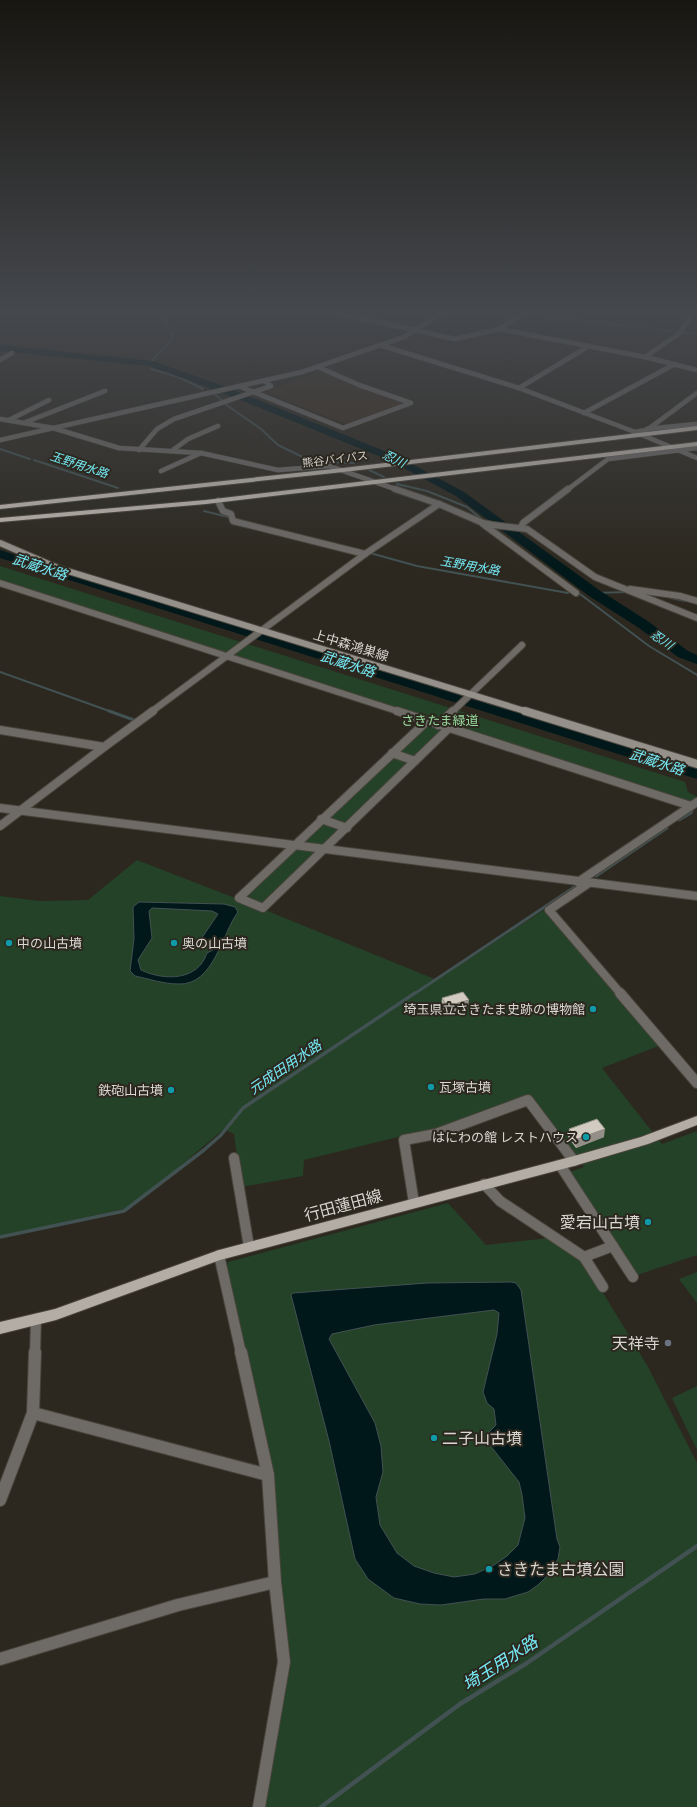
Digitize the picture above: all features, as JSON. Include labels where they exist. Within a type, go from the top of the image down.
[{"type":"highway","name":"熊谷バイパス","points":[[0,507],[343,470],[637,433],[697,428]]},
{"type":"highway","points":[[0,528],[184,506],[218,500],[697,444]]},
{"type":"highway","points":[[0,500],[178,484],[195,485]]},
{"type":"highway","points":[[0,520],[206,502]]},
{"type":"main road","name":"上中森鴻巣線","points":[[0,543],[58,568],[259,632],[467,696],[697,764]]},
{"type":"main road","name":"行田蓮田線","points":[[0,1328],[56,1314],[219,1255],[560,1165],[644,1141],[697,1120]]},
{"type":"street","points":[[26,422],[86,398]]},
{"type":"street","points":[[0,440],[189,398]]},
{"type":"street","points":[[139,450],[158,429],[174,419],[238,398]]},
{"type":"street","points":[[267,398],[342,428],[411,403],[397,398]]},
{"type":"street","points":[[546,398],[637,433],[677,451],[697,458]]},
{"type":"street","points":[[584,413],[611,398]]},
{"type":"street","points":[[647,430],[690,398]]},
{"type":"street","points":[[9,420],[49,400]]},
{"type":"street","points":[[0,419],[26,422],[53,428],[119,448],[139,450],[173,450],[201,453],[278,470],[322,466],[343,470],[439,504],[483,523],[519,527],[537,535],[595,577],[697,618]]},
{"type":"street","points":[[637,433],[647,430],[697,424]]},
{"type":"street","points":[[173,450],[194,435],[207,433],[218,426]]},
{"type":"street","points":[[519,527],[608,458],[697,448]]},
{"type":"street","points":[[161,471],[201,453]]},
{"type":"street","points":[[218,500],[223,511],[231,514],[233,521],[365,554]]},
{"type":"street","points":[[0,826],[247,640],[365,554],[439,504]]},
{"type":"street","points":[[483,523],[576,594]]},
{"type":"street","points":[[0,583],[448,728],[694,804]]},
{"type":"street","points":[[621,588],[680,596],[697,600]]},
{"type":"street","points":[[438,724],[522,645]]},
{"type":"street","points":[[427,721],[239,898],[263,908],[325,850],[448,728]]},
{"type":"street","points":[[0,730],[104,747]]},
{"type":"street","points":[[392,753],[415,761]]},
{"type":"street","points":[[578,882],[694,804]]},
{"type":"street","points":[[0,808],[697,896]]},
{"type":"street","points":[[322,819],[347,828]]},
{"type":"street","points":[[589,883],[549,910],[697,1084]]},
{"type":"street","points":[[414,1203],[404,1140],[436,1134],[528,1100],[574,1161]]},
{"type":"street","points":[[234,1158],[249,1247]]},
{"type":"street","points":[[560,1165],[633,1277]]},
{"type":"street","points":[[484,1184],[500,1201],[584,1257],[603,1287]]},
{"type":"street","points":[[584,1257],[613,1246]]},
{"type":"street","points":[[219,1255],[268,1475],[275,1582],[284,1662],[259,1807]]},
{"type":"street","points":[[0,1500],[2,1486],[33,1413],[36,1319]]},
{"type":"street","points":[[33,1413],[268,1475]]},
{"type":"street","points":[[0,1659],[178,1605],[275,1582]]},
{"type":"shaded area","points":[[280,398],[391,398],[406,404],[349,425]]},
{"type":"green space","name":"さきたま緑道","points":[[0,566],[685,782],[688,792],[697,797],[697,802],[692,800],[688,803],[453,728],[265,910],[437,980],[544,910],[597,969],[661,1045],[602,1068],[662,1144],[697,1131],[697,1255],[637,1275],[570,1172],[584,1167],[531,1096],[432,1133],[398,1137],[304,1160],[303,1176],[241,1187],[234,1134],[224,1129],[154,1188],[124,1209],[0,1236],[0,896],[40,901],[88,900],[137,860],[235,898],[425,719],[0,582]]},
{"type":"green space","name":"さきたま古墳公園","points":[[448,1203],[486,1245],[549,1238],[583,1260],[647,1365],[697,1463],[697,1807],[263,1807],[289,1665],[272,1473],[226,1271],[228,1262]]},
{"type":"green space","points":[[697,1272],[697,1303],[679,1279]]},
{"type":"green space","points":[[697,1386],[697,1450],[672,1398]]},
{"type":"water","points":[[139,902],[224,904],[235,907],[238,912],[209,968],[200,977],[190,982],[173,984],[135,976],[130,971],[134,939],[133,907]],"holes":[[[152,908],[212,911],[218,914],[199,942],[200,944],[205,942],[213,950],[207,953],[203,962],[196,969],[188,974],[170,977],[150,974],[141,970],[138,960],[152,938],[149,911]]]},
{"type":"water","points":[[511,1282],[516,1283],[521,1290],[557,1539],[560,1547],[558,1559],[549,1574],[538,1585],[528,1592],[505,1599],[484,1599],[441,1605],[420,1604],[394,1598],[368,1579],[355,1559],[329,1441],[291,1295],[293,1293],[427,1283]],"holes":[[[494,1310],[499,1313],[497,1334],[483,1392],[487,1403],[494,1409],[496,1425],[489,1432],[489,1444],[519,1482],[525,1518],[518,1545],[507,1556],[494,1565],[475,1574],[454,1577],[434,1573],[414,1566],[397,1553],[380,1525],[376,1497],[383,1472],[381,1446],[375,1423],[329,1339],[332,1334],[374,1325]]]},
{"type":"building","points":[[463,992],[469,1000],[447,1006],[442,998]]},
{"type":"building","points":[[597,1119],[605,1129],[577,1139],[569,1129]]},
{"type":"waterway","name":"忍川","points":[[245,398],[395,459],[460,494],[594,593],[644,625],[683,654],[697,660]]},
{"type":"waterway","points":[[225,404],[261,429],[278,445],[311,461]]},
{"type":"waterway","name":"玉野用水路","points":[[0,449],[30,459]]},
{"type":"waterway","name":"玉野用水路","points":[[34,460],[118,488]]},
{"type":"waterway","points":[[319,462],[354,463]]},
{"type":"waterway","points":[[369,470],[384,477]]},
{"type":"waterway","points":[[397,484],[427,491],[467,507],[484,521]]},
{"type":"waterway","name":"玉野用水路","points":[[204,511],[228,517]]},
{"type":"waterway","name":"玉野用水路","points":[[370,553],[417,566],[568,593]]},
{"type":"waterway","name":"武蔵水路","points":[[0,554],[697,774]]},
{"type":"waterway","name":"玉野用水路","points":[[576,591],[649,646],[697,675]]},
{"type":"waterway","points":[[594,593],[628,592]]},
{"type":"waterway","points":[[671,598],[685,601]]},
{"type":"waterway","points":[[0,672],[112,712]]},
{"type":"waterway","points":[[109,711],[134,720]]},
{"type":"waterway","name":"元成田用水路","points":[[679,820],[691,813],[692,810]]},
{"type":"waterway","name":"元成田用水路","points":[[596,876],[667,828]]},
{"type":"waterway","name":"元成田用水路","points":[[414,994],[576,886]]},
{"type":"waterway","name":"元成田用水路","points":[[0,1237],[124,1211],[204,1150],[221,1135],[243,1108],[415,993]]},
{"type":"waterway","name":"埼玉用水路","points":[[321,1807],[460,1704],[527,1663],[697,1546]]},
{"type":"place","name":"中の山古墳","points":[[9,943]]},
{"type":"place","name":"奥の山古墳","points":[[174,943]]},
{"type":"place","name":"埼玉県立さきたま史跡の博物館","points":[[593,1009]]},
{"type":"place","name":"瓦塚古墳","points":[[431,1087]]},
{"type":"place","name":"鉄砲山古墳","points":[[171,1090]]},
{"type":"place","name":"はにわの館 レストハウス","points":[[586,1137]]},
{"type":"place","name":"愛宕山古墳","points":[[648,1222]]},
{"type":"place","name":"天祥寺","points":[[668,1343]]},
{"type":"place","name":"二子山古墳","points":[[434,1438]]},
{"type":"place","name":"さきたま古墳公園","points":[[489,1569]]}]
